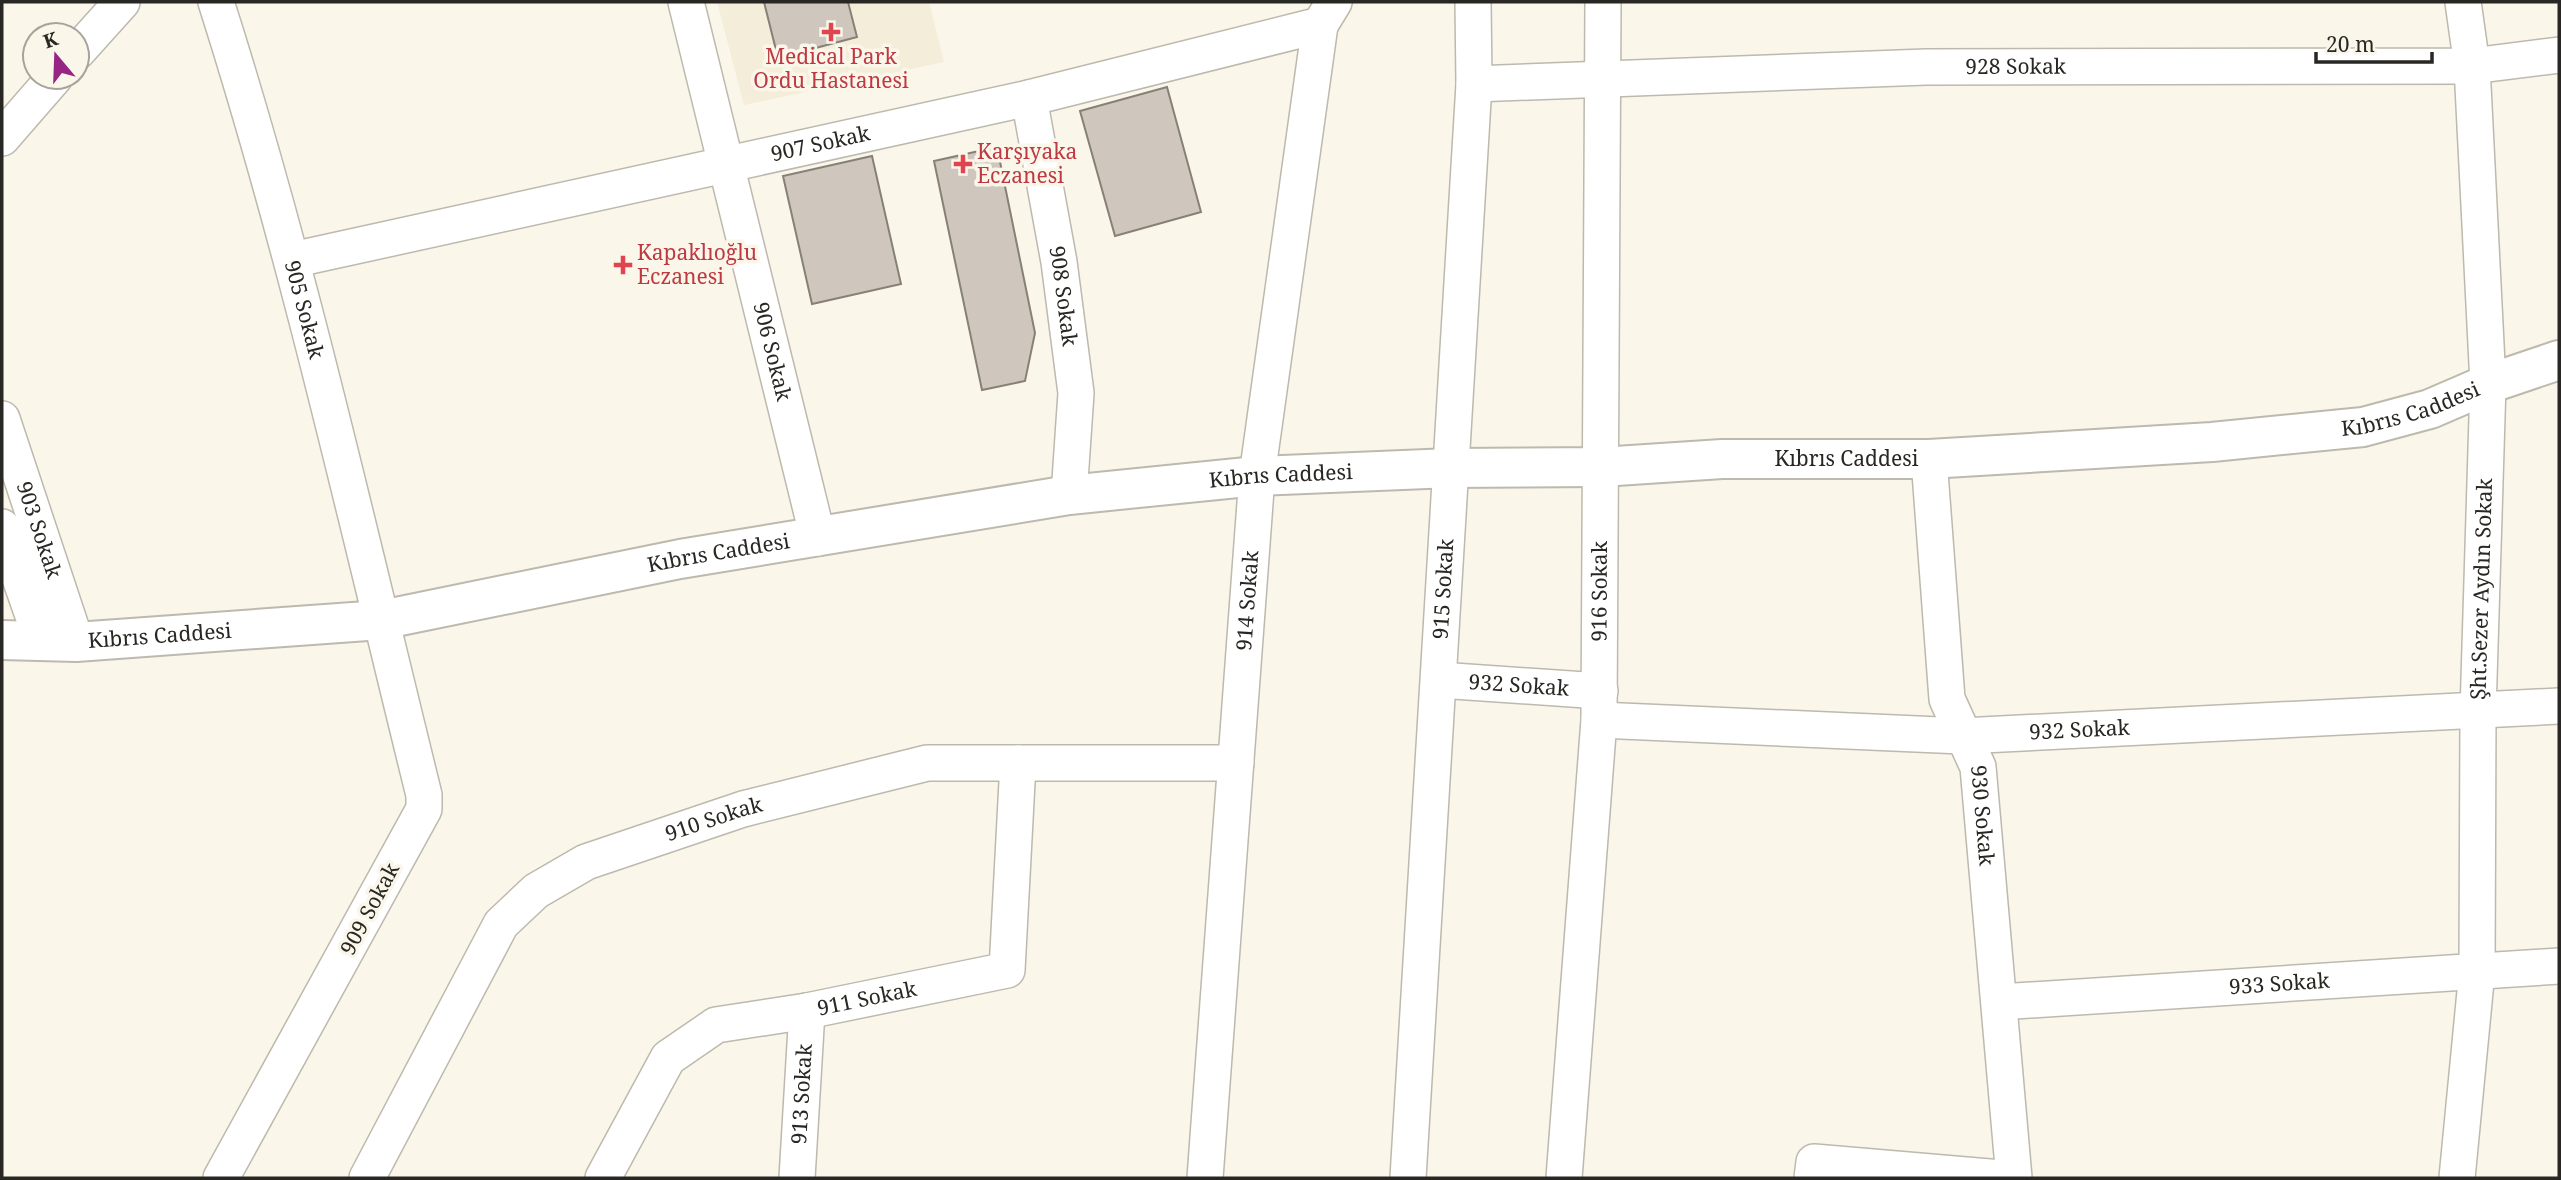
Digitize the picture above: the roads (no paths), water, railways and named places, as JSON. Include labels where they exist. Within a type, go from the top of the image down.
[{"type":"street","points":[[91,36],[122,2]]},
{"type":"street","name":"905 Sokak","points":[[216,2],[262,146],[381,620]]},
{"type":"street","name":"906 Sokak","points":[[686,2],[723,165],[818,538]]},
{"type":"street","name":"915 Sokak","points":[[1408,1178],[1474,84],[1473,2]]},
{"type":"street","name":"916 Sokak","points":[[1564,1178],[1600,705],[1603,2]]},
{"type":"street","name":"Şht.Sezer Aydın Sokak","points":[[2457,1178],[2477,971],[2478,712],[2488,384],[2472,66],[2463,2]]},
{"type":"street","name":"907 Sokak","points":[[292,260],[1029,98],[1327,13]]},
{"type":"street","name":"914 Sokak","points":[[1205,1178],[1257,475],[1327,13]]},
{"type":"street","name":"928 Sokak","points":[[1474,84],[1926,67],[2472,66],[2559,55]]},
{"type":"street","points":[[2,138],[43,91]]},
{"type":"street","name":"908 Sokak","points":[[1029,98],[1059,262],[1076,393],[1069,495]]},
{"type":"street","name":"Kıbrıs Caddesi","points":[[2,640],[59,641],[381,620],[680,559],[1069,495],[1257,475],[1451,468],[1601,467],[1722,459],[1929,459],[2212,442],[2363,427],[2430,410],[2488,384],[2559,359]]},
{"type":"street","name":"903 Sokak","points":[[2,419],[59,641]]},
{"type":"street","name":"930 Sokak","points":[[1929,459],[1947,699],[1978,767],[2014,1178]]},
{"type":"street","name":"903 Sokak","points":[[2,527],[59,641]]},
{"type":"street","name":"909 Sokak","points":[[221,1178],[424,809],[424,795],[381,620]]},
{"type":"street","name":"932 Sokak","points":[[1439,680],[1600,705],[1962,736],[2559,706]]},
{"type":"street","name":"910 Sokak","points":[[367,1178],[501,924],[536,891],[586,862],[743,809],[927,763],[1236,763]]},
{"type":"street","name":"911 Sokak","points":[[603,1178],[668,1058],[716,1025],[807,1011],[1007,970],[1018,763]]},
{"type":"street","name":"933 Sokak","points":[[2000,1002],[2559,966]]},
{"type":"street","name":"913 Sokak","points":[[797,1178],[807,1011]]},
{"type":"street","points":[[1812,1178],[1814,1162],[2001,1178]]},
{"type":"place","name":"Medical Park Ordu Hastanesi","points":[[831,32]]},
{"type":"place","name":"Karşıyaka Eczanesi","points":[[963,164]]},
{"type":"place","name":"Kapaklıoğlu Eczanesi","points":[[623,265]]}]
